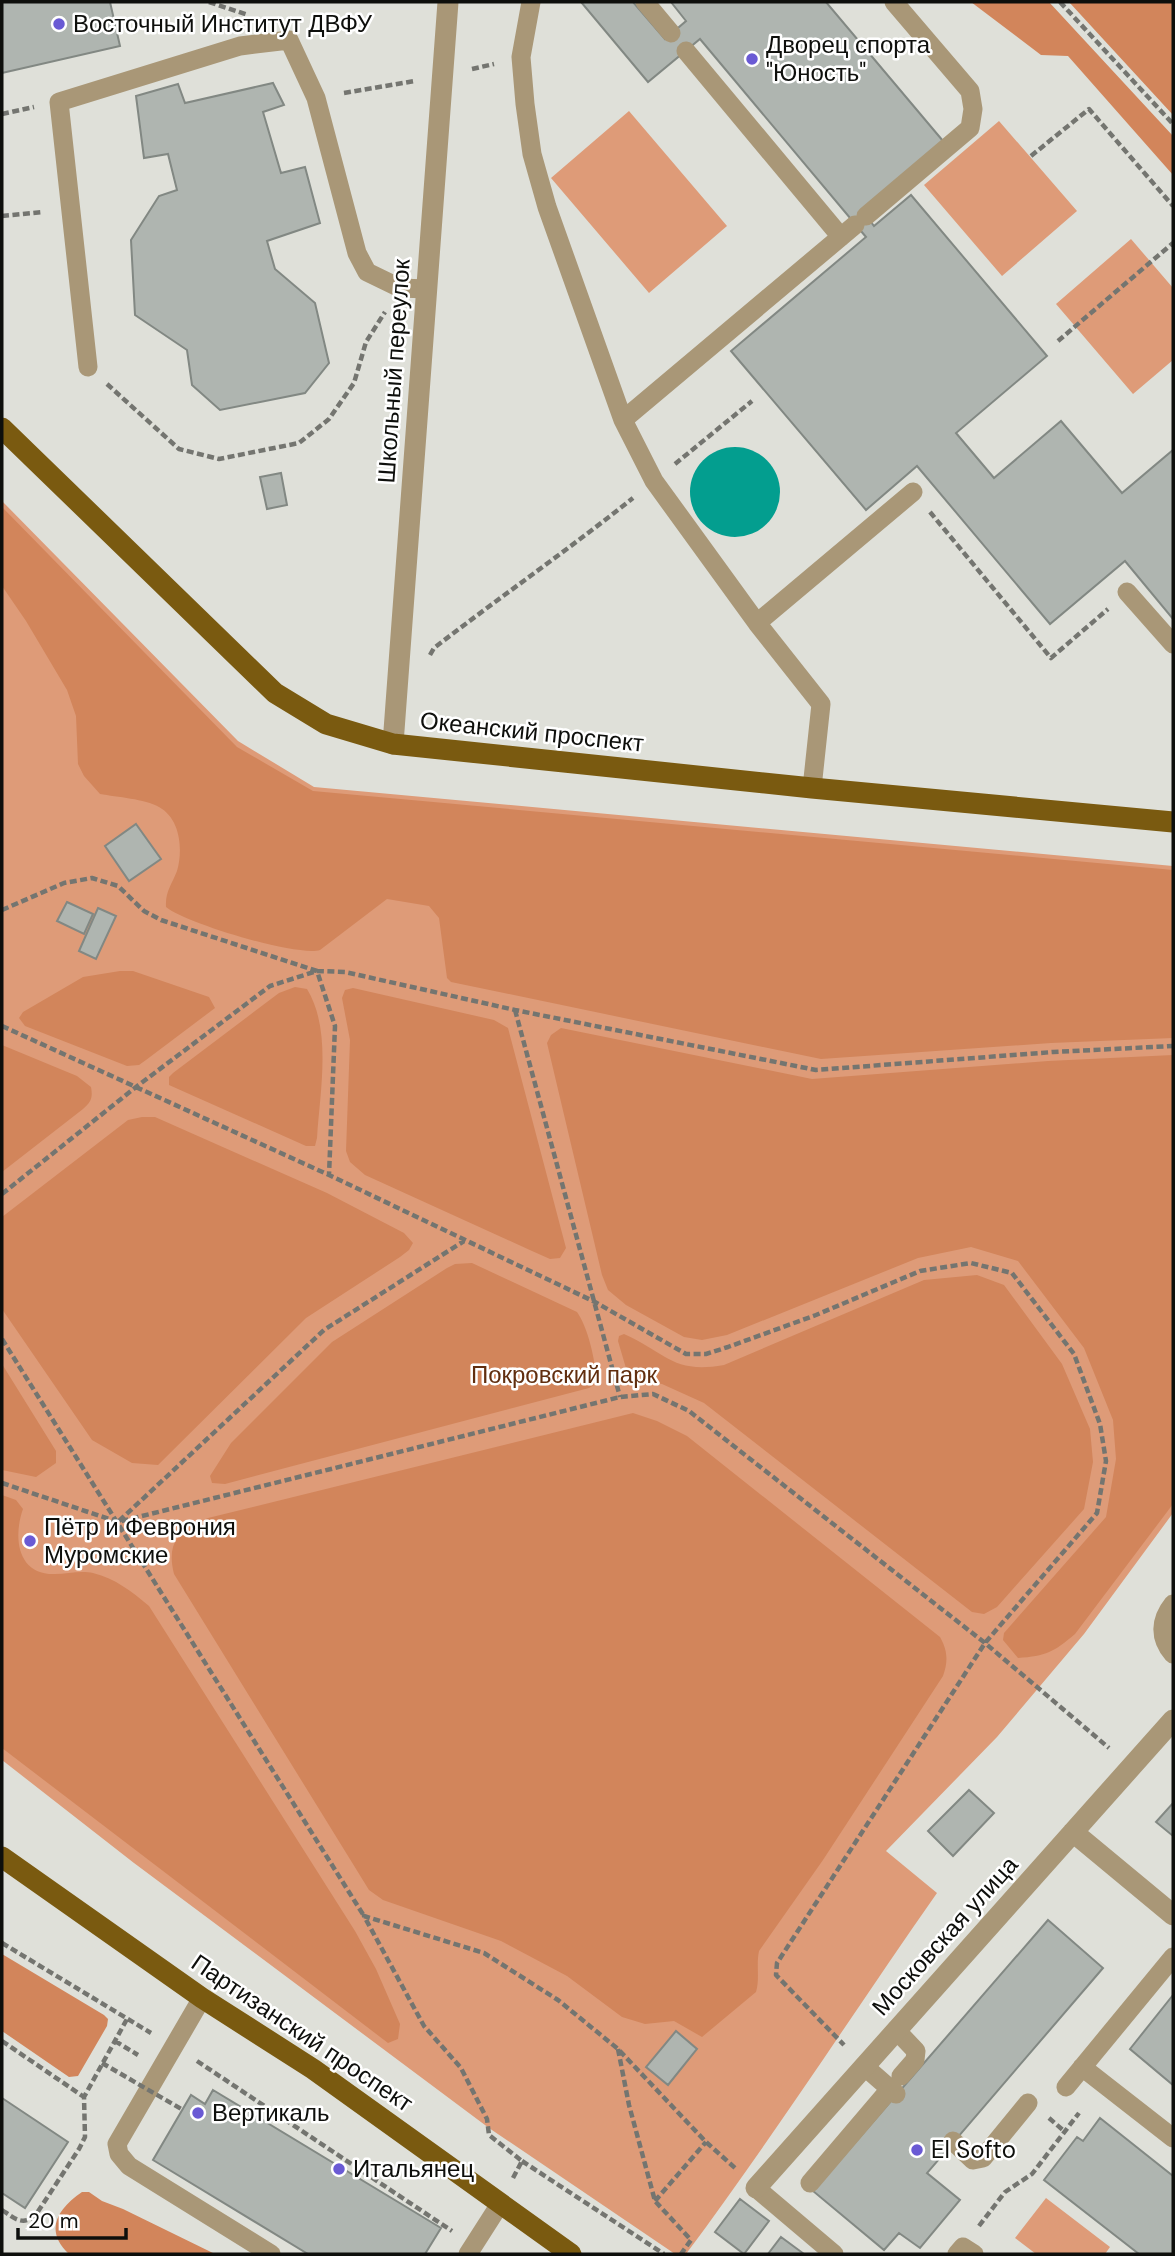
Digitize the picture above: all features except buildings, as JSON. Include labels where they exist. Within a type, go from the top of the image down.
[{"type":"main road","name":"Океанский проспект","points":[[2,428],[275,694],[326,724],[393,744],[1173,822]]},
{"type":"main road","name":"Партизанский проспект","points":[[2,1857],[202,1998],[313,2069],[571,2254]]},
{"type":"street","name":"Школьный переулок","points":[[393,744],[448,2]]},
{"type":"street","name":"Московская улица","points":[[756,2188],[1173,1720]]},
{"type":"street","points":[[1073,1832],[1173,1915]]},
{"type":"lane","points":[[531,2],[522,57],[532,154],[547,207],[623,420],[654,481],[757,623],[821,704],[812,788]]},
{"type":"lane","points":[[645,2],[671,33]]},
{"type":"lane","points":[[623,420],[970,128],[974,109],[970,91],[894,2]]},
{"type":"lane","points":[[88,367],[59,102],[240,46],[289,40],[316,98],[357,253],[368,272],[400,288],[427,289]]},
{"type":"lane","points":[[686,51],[854,226]]},
{"type":"lane","points":[[757,623],[913,492]]},
{"type":"lane","points":[[1127,592],[1173,644]]},
{"type":"lane","points":[[1173,1604],[1163,1625],[1163,1637],[1173,1654]]},
{"type":"lane","points":[[1066,2087],[1173,1957]]},
{"type":"lane","points":[[202,1998],[117,2144],[119,2154],[129,2166],[271,2254]]},
{"type":"lane","points":[[810,2183],[896,2086],[915,2060],[916,2051],[897,2030]]},
{"type":"lane","points":[[864,2066],[896,2086]]},
{"type":"lane","points":[[1082,2067],[1173,2138]]},
{"type":"lane","points":[[953,2141],[973,2160],[983,2158],[1028,2103]]},
{"type":"lane","points":[[756,2188],[834,2254]]},
{"type":"lane","points":[[471,2250],[499,2204]]},
{"type":"path","points":[[1060,2],[1173,124]]},
{"type":"path","points":[[1031,156],[1089,109],[1173,205]]},
{"type":"path","points":[[2,216],[71,209]]},
{"type":"path","points":[[1058,341],[1173,243]]},
{"type":"path","points":[[88,367],[179,449],[219,459],[299,443],[329,419],[354,383],[366,342],[400,288]]},
{"type":"path","points":[[913,492],[1051,658],[1127,592]]},
{"type":"path","points":[[428,657],[435,648],[481,611],[588,534]]},
{"type":"path","points":[[2,910],[64,883],[92,878],[118,886],[144,911],[161,920],[317,971],[345,972],[515,1010],[816,1070],[1173,1046]]},
{"type":"path","points":[[2,1194],[136,1087],[270,986],[317,971]]},
{"type":"path","points":[[317,971],[335,1027],[329,1175]]},
{"type":"path","points":[[515,1010],[620,1396]]},
{"type":"path","points":[[2,1026],[329,1175],[595,1302],[687,1354],[706,1354],[816,1315],[920,1270],[971,1262],[1012,1273],[1074,1354],[1100,1424],[1106,1461],[1097,1513],[985,1643],[777,1963],[776,1975],[864,2066]]},
{"type":"path","points":[[118,1522],[324,1330],[464,1241]]},
{"type":"path","points":[[2,1339],[364,1916],[424,2026],[461,2068],[487,2119],[489,2135],[522,2161],[664,2254]]},
{"type":"path","points":[[2,1483],[118,1522],[620,1396],[653,1394],[690,1411],[985,1643],[1131,1767]]},
{"type":"path","points":[[364,1916],[484,1953],[558,2000],[618,2049],[706,2142],[736,2169]]},
{"type":"path","points":[[2,1943],[174,2046],[471,2250]]},
{"type":"path","points":[[2,2210],[19,2222],[30,2221],[79,2149],[85,2137],[84,2096],[127,2019]]},
{"type":"path","points":[[2,2040],[84,2096]]},
{"type":"path","points":[[618,2049],[629,2105],[655,2201],[691,2240],[681,2254]]},
{"type":"path","points":[[102,2063],[183,2110]]},
{"type":"path","points":[[965,2252],[1005,2192],[1032,2174],[1073,2120]]},
{"type":"path","points":[[655,2201],[706,2142]]},
{"type":"path","points":[[499,2204],[522,2161]]},
{"type":"green space","points":[[971,2],[1049,2],[1173,136],[1173,175],[1068,56],[1041,55]]},
{"type":"green space","points":[[1069,2],[1173,2],[1173,115]]},
{"type":"green space","points":[[629,111],[727,226],[649,293],[551,178]]},
{"type":"green space","points":[[999,121],[1077,211],[1002,276],[924,185]]},
{"type":"green space","points":[[1131,239],[1173,288],[1173,360],[1133,394],[1056,304]]},
{"type":"green space","name":"Покровский парк","points":[[2,501],[238,741],[314,787],[1173,866],[1173,1513],[1084,1634],[997,1737],[886,1851],[937,1893],[782,2120],[686,2254],[675,2254],[489,2128],[134,1863],[2,1760]]},
{"type":"green space","points":[[2,507],[237,747],[313,791],[1173,870],[1173,1038],[1051,1043],[821,1059],[451,982],[447,978],[439,918],[429,906],[387,899],[320,950],[308,951],[266,944],[177,914],[166,907],[168,892],[179,863],[180,845],[176,827],[172,819],[159,807],[139,800],[100,794],[84,776],[78,764],[76,716],[67,690],[2,586]]},
{"type":"green space","points":[[133,971],[209,997],[215,1008],[139,1065],[127,1066],[25,1026],[19,1018],[23,1012],[83,977]]},
{"type":"green space","points":[[295,987],[307,989],[320,1023],[322,1081],[315,1146],[306,1146],[169,1085],[169,1077],[173,1073],[279,993]]},
{"type":"green space","points":[[353,988],[494,1020],[508,1028],[566,1248],[560,1258],[550,1259],[365,1175],[350,1162],[346,1151],[350,1040],[342,998],[345,990]]},
{"type":"green space","points":[[561,1028],[812,1079],[1048,1061],[1173,1055],[1173,1504],[1075,1634],[1049,1652],[1018,1658],[1003,1640],[1004,1633],[1106,1517],[1116,1459],[1113,1420],[1084,1348],[1018,1261],[971,1247],[918,1258],[727,1335],[702,1340],[684,1337],[626,1305],[608,1290],[602,1275],[547,1043],[551,1035]]},
{"type":"green space","points":[[2,1045],[77,1076],[91,1087],[92,1094],[90,1102],[83,1109],[2,1172]]},
{"type":"green space","points":[[155,1117],[327,1193],[404,1233],[413,1243],[400,1257],[306,1318],[158,1465],[132,1463],[92,1440],[2,1309],[2,1217],[128,1120]]},
{"type":"green space","points":[[472,1263],[577,1312],[591,1347],[596,1384],[225,1484],[212,1483],[210,1476],[231,1443],[332,1342],[447,1268],[455,1264]]},
{"type":"green space","points":[[977,1275],[1004,1285],[1062,1364],[1090,1429],[1093,1462],[1084,1509],[997,1607],[984,1614],[972,1612],[704,1403],[662,1384],[641,1381],[628,1375],[618,1341],[619,1336],[624,1334],[671,1360],[692,1367],[724,1365],[924,1280]]},
{"type":"green space","points":[[2,1364],[56,1451],[56,1463],[36,1477],[2,1470]]},
{"type":"green space","points":[[633,1413],[687,1436],[940,1637],[946,1656],[943,1676],[823,1860],[759,1951],[756,1992],[702,2037],[674,2021],[645,2024],[622,2017],[567,1976],[501,1941],[383,1900],[369,1890],[174,1574],[172,1563],[177,1539],[189,1527],[208,1518]]},
{"type":"green space","points":[[2,1495],[16,1500],[23,1509],[18,1531],[19,1542],[21,1552],[33,1568],[42,1573],[93,1573],[123,1586],[149,1606],[355,1931],[376,1969],[400,2024],[398,2039],[388,2043],[2,1748]]},
{"type":"green space","points":[[2,1954],[108,2019],[107,2026],[78,2076],[69,2077],[2,2031]]},
{"type":"green space","points":[[82,2192],[89,2192],[102,2201],[215,2254],[69,2254],[57,2237],[57,2221],[66,2206]]},
{"type":"green space","points":[[1046,2198],[1110,2247],[1105,2254],[1036,2254],[1015,2238]]},
{"type":"water","points":[[735,447],[752,451],[767,460],[776,475],[780,492],[776,509],[767,524],[752,533],[735,537],[718,533],[703,524],[694,509],[690,492],[694,475],[703,460],[718,451]]},
{"type":"place","name":"Восточный Институт ДВФУ","points":[[59,24]]},
{"type":"place","name":"Дворец спорта \"Юность\"","points":[[752,59]]},
{"type":"place","name":"Пётр и Феврония Муромские","points":[[30,1541]]},
{"type":"place","name":"Вертикаль","points":[[198,2113]]},
{"type":"place","name":"El Softo","points":[[917,2150]]},
{"type":"place","name":"Итальянец","points":[[339,2169]]}]
